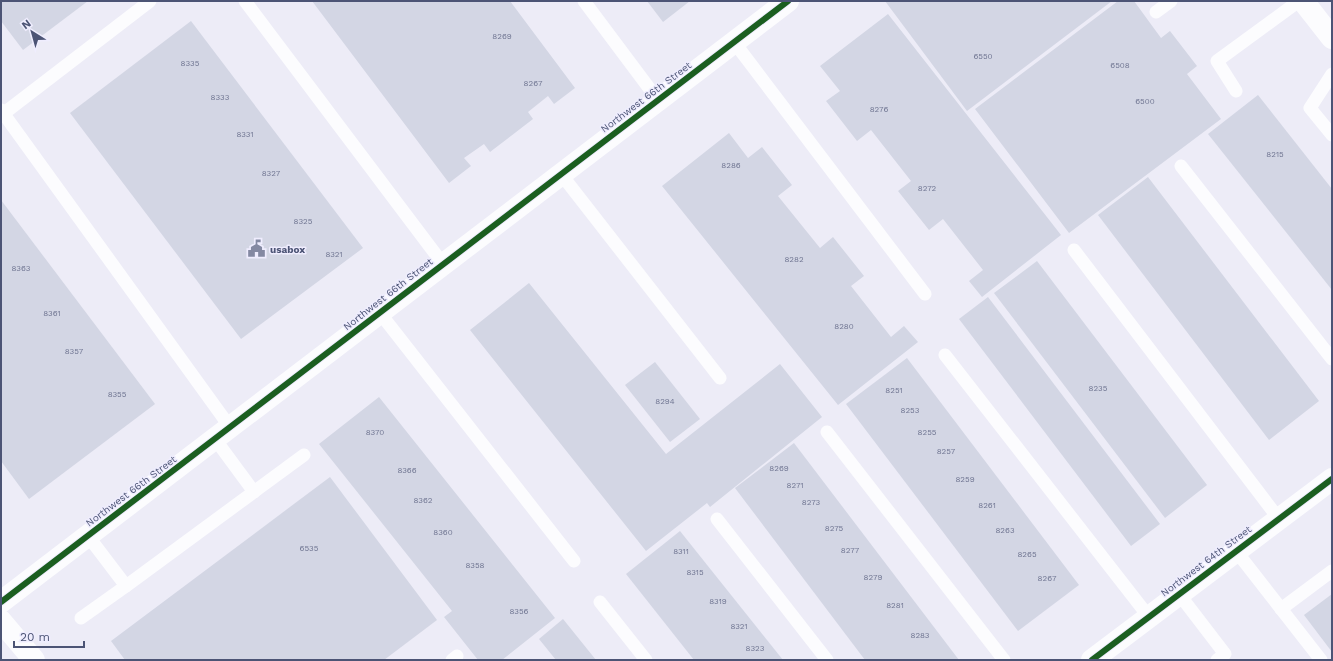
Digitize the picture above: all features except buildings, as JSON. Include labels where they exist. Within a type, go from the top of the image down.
[{"type":"street","name":"Northwest 66th Street","points":[[1,602],[788,1]]},
{"type":"street","points":[[1303,1],[1332,38]]},
{"type":"street","name":"Northwest 64th Street","points":[[1092,660],[1332,479]]},
{"type":"street","points":[[1,621],[34,660]]},
{"type":"lane","points":[[150,1],[2,112],[223,433],[254,492]]},
{"type":"lane","points":[[245,1],[443,264]]},
{"type":"lane","points":[[584,1],[658,100]]},
{"type":"lane","points":[[1156,12],[1171,1]]},
{"type":"lane","points":[[1236,91],[1217,61],[1299,1]]},
{"type":"lane","points":[[734,42],[926,294]]},
{"type":"lane","points":[[1332,74],[1310,108],[1332,135]]},
{"type":"lane","points":[[1181,166],[1332,359]]},
{"type":"lane","points":[[561,174],[720,378]]},
{"type":"lane","points":[[1074,250],[1279,519]]},
{"type":"lane","points":[[380,313],[574,561]]},
{"type":"lane","points":[[945,355],[1148,617]]},
{"type":"lane","points":[[827,432],[1004,660]]},
{"type":"lane","points":[[81,618],[304,454]]},
{"type":"lane","points":[[717,519],[827,660]]},
{"type":"lane","points":[[88,536],[126,586]]},
{"type":"lane","points":[[1236,552],[1321,660]]},
{"type":"lane","points":[[1281,609],[1332,571]]},
{"type":"lane","points":[[1179,594],[1224,658]]},
{"type":"lane","points":[[600,602],[646,660]]},
{"type":"cycle path","points":[[1,602],[788,1]]},
{"type":"cycle path","points":[[1092,660],[1332,479]]},
{"type":"place","name":"usabox","points":[[257,249]]}]
